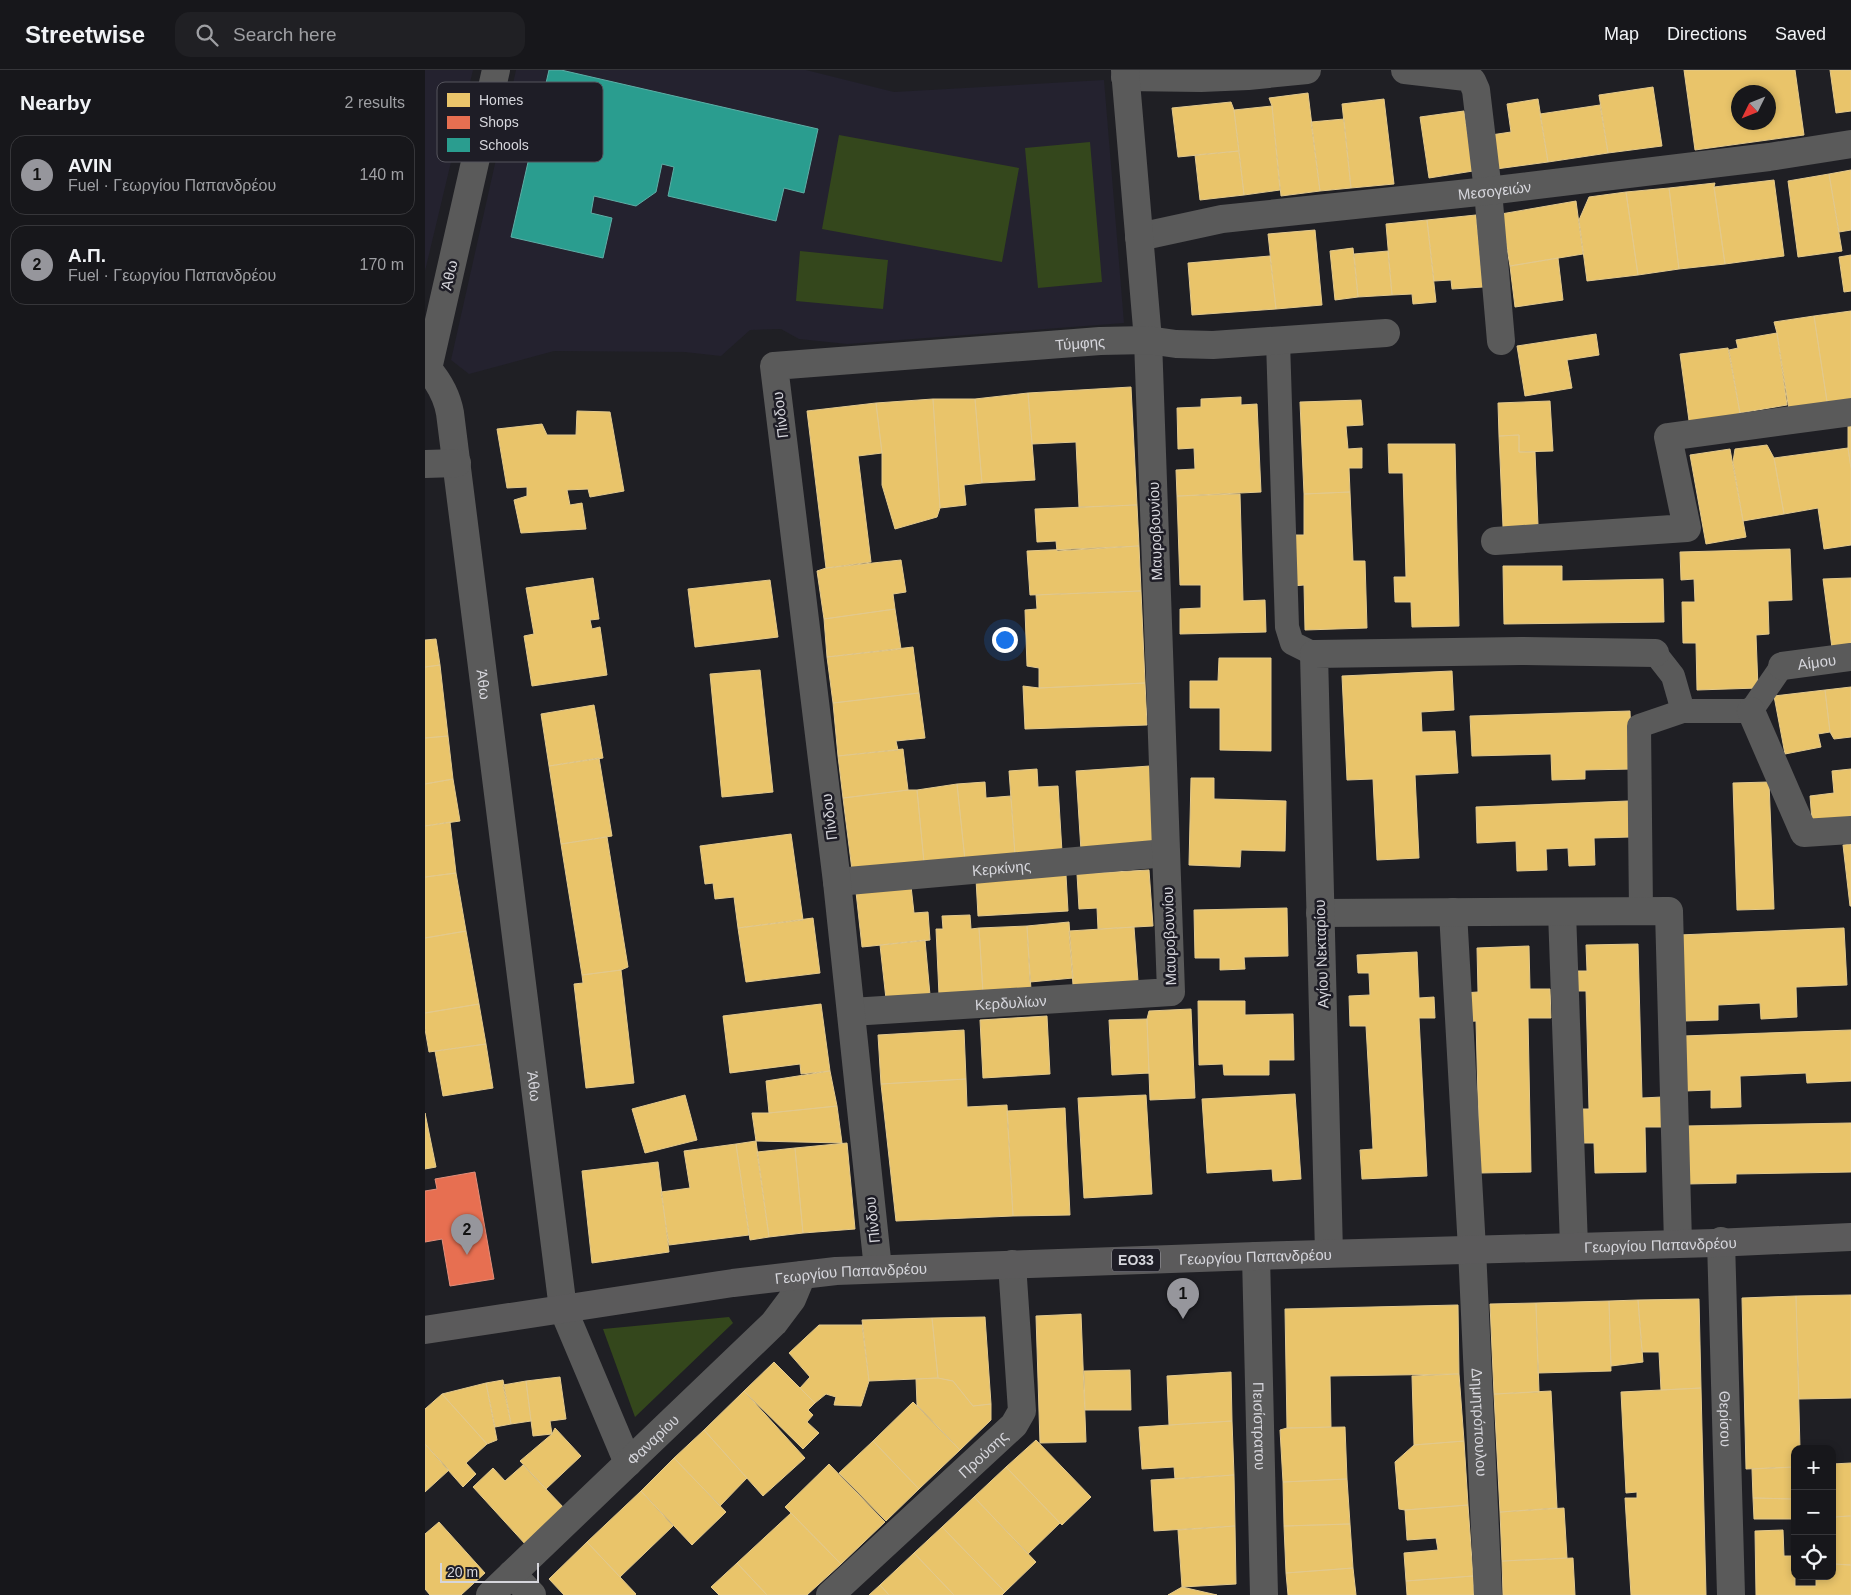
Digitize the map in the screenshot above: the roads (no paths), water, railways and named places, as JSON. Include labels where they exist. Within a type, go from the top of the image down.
[{"type":"main road","name":"Γεωργίου Παπανδρέου","points":[[425,1330],[802,1274],[878,1269],[1851,1237]]},
{"type":"street","points":[[1125,74],[1201,78],[1248,76],[1307,70]]},
{"type":"street","points":[[1405,70],[1466,77],[1475,86],[1478,97],[1488,191],[1501,341]]},
{"type":"street","name":"Μαυροβουνίου","points":[[1125,74],[1148,340],[1171,992]]},
{"type":"street","name":"Μεσογειών","points":[[1139,237],[1222,219],[1488,191],[1760,158],[1851,144]]},
{"type":"street","name":"Άθω","points":[[475,162],[427,368],[439,383],[447,399],[457,463],[563,1309],[628,1463]]},
{"type":"street","name":"Τύμφης","points":[[773,366],[1100,340],[1148,340],[1176,344],[1213,345],[1386,333]]},
{"type":"street","points":[[1278,341],[1287,627],[1292,643],[1314,654],[1521,651],[1655,653],[1673,676],[1683,711]]},
{"type":"street","name":"Πίνδου","points":[[773,366],[837,882],[878,1269]]},
{"type":"street","points":[[1495,541],[1687,528],[1668,437],[1851,412]]},
{"type":"street","points":[[425,464],[457,463]]},
{"type":"street","name":"Αγίου Νεκταρίου","points":[[1314,654],[1329,1253]]},
{"type":"street","name":"Αίμου","points":[[1781,666],[1851,657]]},
{"type":"street","points":[[1751,711],[1781,666]]},
{"type":"street","points":[[1641,911],[1639,726],[1683,711],[1751,711]]},
{"type":"street","points":[[1751,711],[1804,833],[1851,830]]},
{"type":"street","name":"Κερκίνης","points":[[837,882],[1166,853]]},
{"type":"street","points":[[1320,913],[1669,911],[1679,1243]]},
{"type":"street","name":"Δημητρόπουλου","points":[[1453,912],[1472,1249],[1488,1595]]},
{"type":"street","points":[[1562,912],[1574,1246]]},
{"type":"street","name":"Κερδυλίων","points":[[851,1012],[1171,992]]},
{"type":"street","name":"Θερίσου","points":[[1721,1241],[1731,1595]]},
{"type":"street","name":"Πεισίστρατου","points":[[1256,1256],[1264,1595]]},
{"type":"street","name":"Προύσης","points":[[830,1595],[1014,1424],[1022,1411],[1012,1264]]},
{"type":"street","name":"Φαναρίου","points":[[490,1595],[774,1323],[792,1298],[802,1274]]},
{"type":"street","points":[[512,1574],[532,1595]]},
{"type":"place","name":"Α.Π.","points":[[467,1255]]},
{"type":"place","name":"AVIN","points":[[1183,1319]]}]
